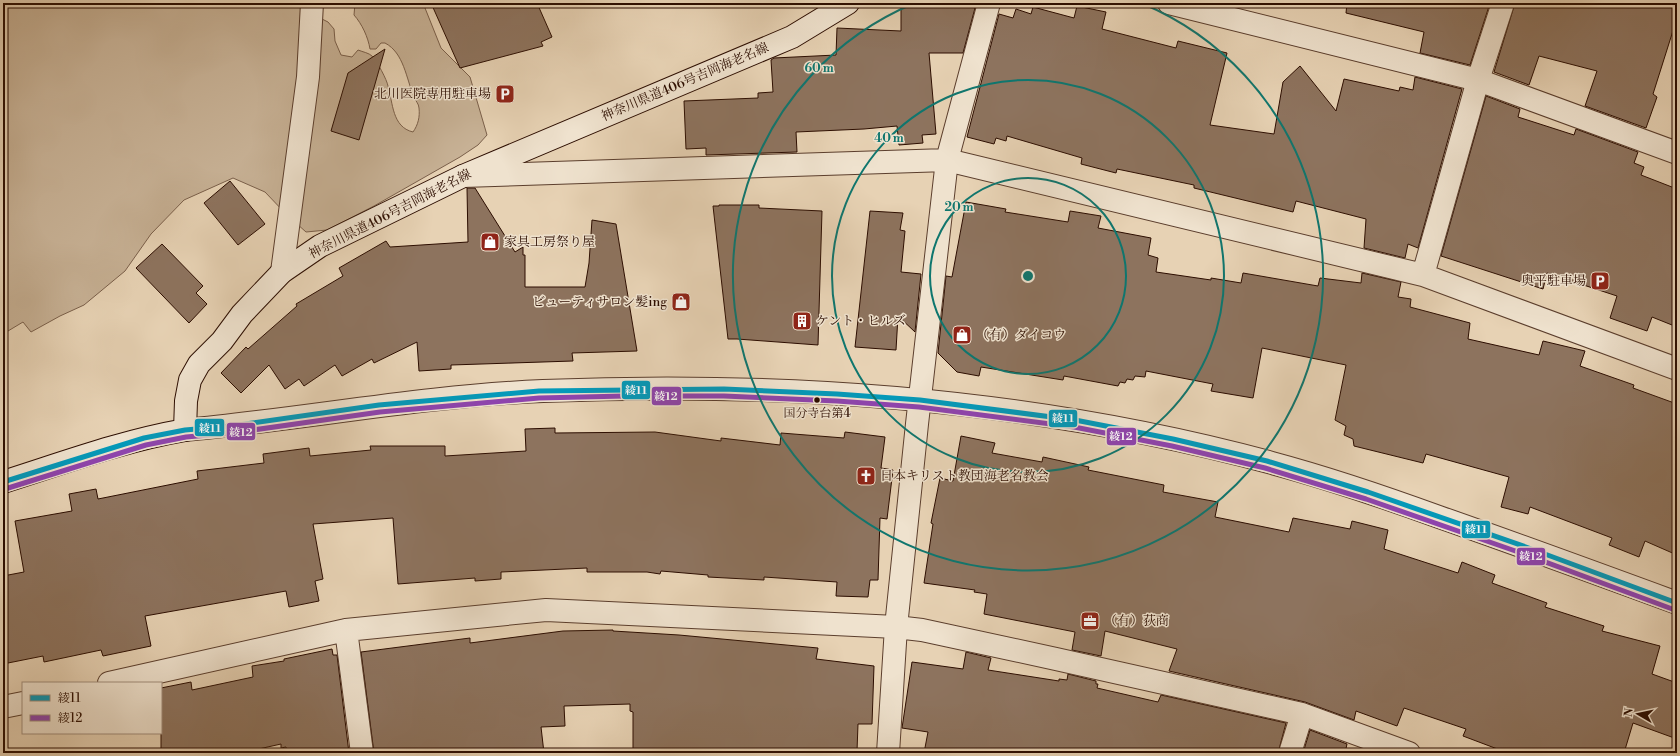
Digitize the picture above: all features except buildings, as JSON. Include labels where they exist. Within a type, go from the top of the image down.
[{"type":"street","points":[[282,272],[308,77],[312,3]]},
{"type":"street","name":"神奈川県道406号吉岡海老名線","points":[[185,430],[186,401],[190,380],[199,364],[222,341],[242,314],[282,272],[320,246],[463,176],[792,37],[848,3]]},
{"type":"street","points":[[888,753],[896,627],[947,160],[989,3]]},
{"type":"street","points":[[1169,3],[1478,80],[1677,153]]},
{"type":"street","points":[[1423,275],[1478,80],[1503,3]]},
{"type":"street","points":[[463,176],[947,160],[1423,275],[1677,369]]},
{"type":"street","points":[[3,482],[137,440],[185,430],[231,426],[379,405],[539,391],[625,389],[724,389],[920,400],[1075,420],[1173,439],[1267,461],[1383,497],[1526,547],[1677,603]]},
{"type":"street","points":[[113,682],[346,630],[546,610],[896,627],[922,630],[1302,714],[1410,753]]},
{"type":"street","points":[[346,630],[362,753]]},
{"type":"street","points":[[3,707],[22,703]]},
{"type":"street","points":[[1290,753],[1302,714]]},
{"type":"shaded area","points":[[3,3],[304,3],[318,17],[328,22],[334,29],[335,41],[341,55],[352,57],[358,50],[368,53],[374,58],[386,79],[394,114],[397,120],[406,129],[413,132],[418,121],[419,107],[400,59],[391,47],[385,43],[381,43],[376,49],[370,49],[368,40],[360,22],[354,15],[355,3],[423,3],[441,48],[470,77],[487,135],[478,145],[460,157],[374,206],[327,230],[306,232],[265,192],[233,178],[184,200],[151,234],[125,271],[84,305],[31,332],[23,322],[3,334]]},
{"type":"transit line","name":"綾11","points":[[3,482],[144,438],[185,430],[231,426],[379,405],[539,391],[724,389],[837,394],[920,400],[1075,420],[1173,439],[1267,461],[1368,492],[1526,547],[1677,603]]},
{"type":"transit line","name":"綾12","points":[[5,489],[146,445],[186,437],[232,433],[380,412],[539,398],[724,396],[837,401],[919,407],[1074,427],[1172,446],[1265,468],[1366,499],[1524,554],[1675,610]]},
{"type":"place","name":"北川医院専用駐車場","points":[[505,94]]},
{"type":"place","name":"家具工房祭り屋","points":[[490,242]]},
{"type":"place","name":"奥平駐車場","points":[[1600,281]]},
{"type":"place","name":"ビューティサロン髪ing","points":[[681,302]]},
{"type":"place","name":"ケント・ヒルズ","points":[[802,321]]},
{"type":"place","name":"（有）ダイコウ","points":[[962,335]]},
{"type":"place","name":"国分寺台第4","points":[[817,400]]},
{"type":"place","name":"日本キリスト教団海老名教会","points":[[866,476]]},
{"type":"place","name":"（有）荻商","points":[[1090,621]]}]
